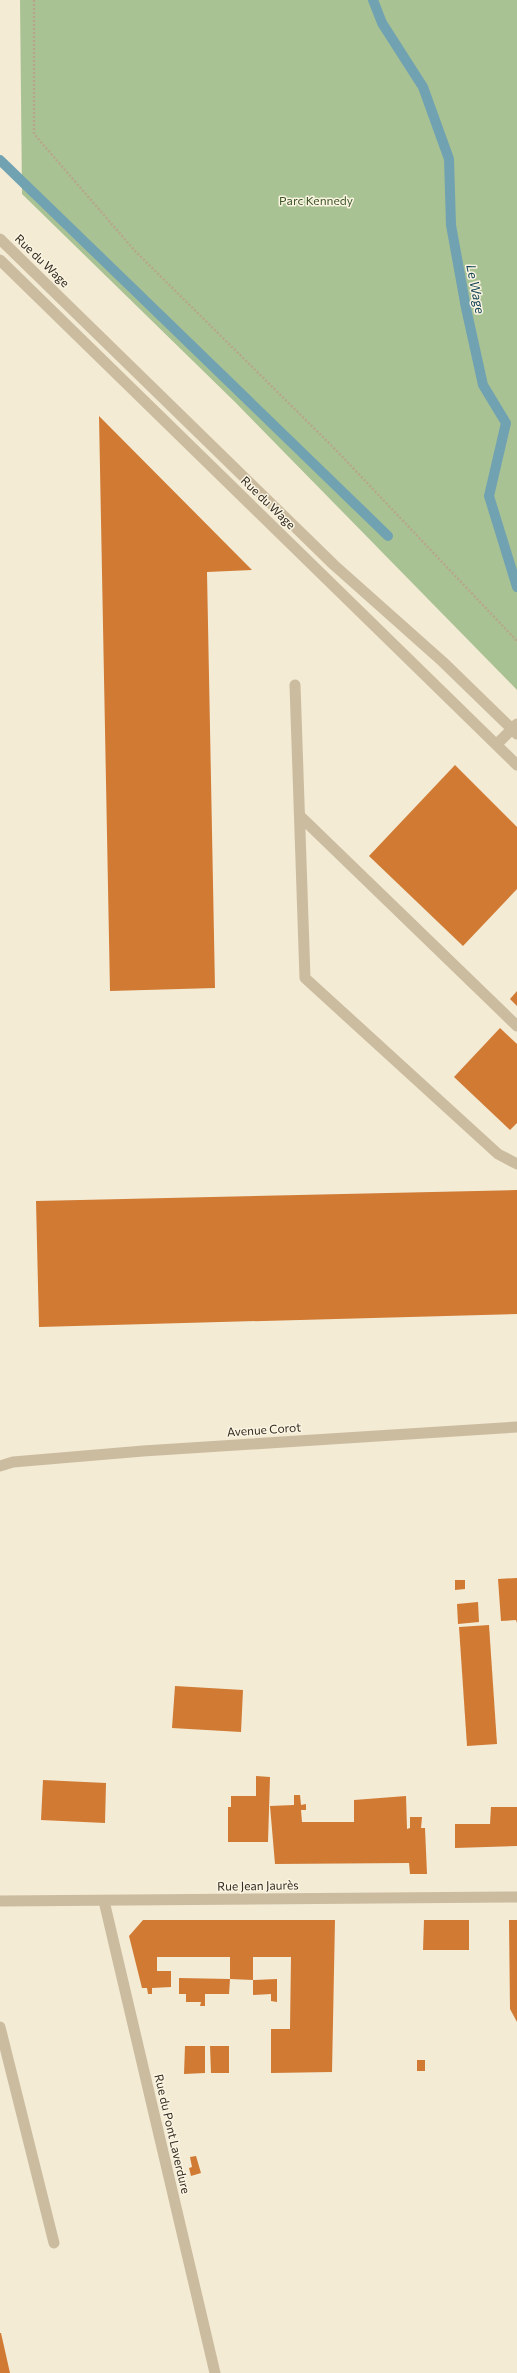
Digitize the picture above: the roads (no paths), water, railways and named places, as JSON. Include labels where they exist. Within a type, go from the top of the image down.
[{"type":"street","name":"Rue du Wage","points":[[0,239],[334,565],[443,662],[515,729]]},
{"type":"street","name":"Rue du Wage","points":[[0,260],[517,765]]},
{"type":"street","points":[[295,685],[305,978],[498,1154],[517,1164]]},
{"type":"street","points":[[497,744],[515,729]]},
{"type":"street","points":[[300,816],[517,1026]]},
{"type":"street","name":"Avenue Corot","points":[[0,1461],[13,1462],[143,1451],[517,1427]]},
{"type":"street","name":"Avenue Corot","points":[[0,1466],[13,1462]]},
{"type":"street","name":"Rue Jean Jaurès","points":[[0,1901],[517,1897]]},
{"type":"street","name":"Rue du Pont Laverdure","points":[[104,1901],[214,2373]]},
{"type":"street","points":[[0,2026],[54,2243]]},
{"type":"waterway","name":"Le Wage","points":[[373,0],[382,23],[423,87],[449,159],[451,225],[466,308],[483,385],[506,423],[489,496],[517,587]]},
{"type":"waterway","points":[[0,160],[388,536]]},
{"type":"park label","name":"Parc Kennedy","points":[[316,201]]}]
